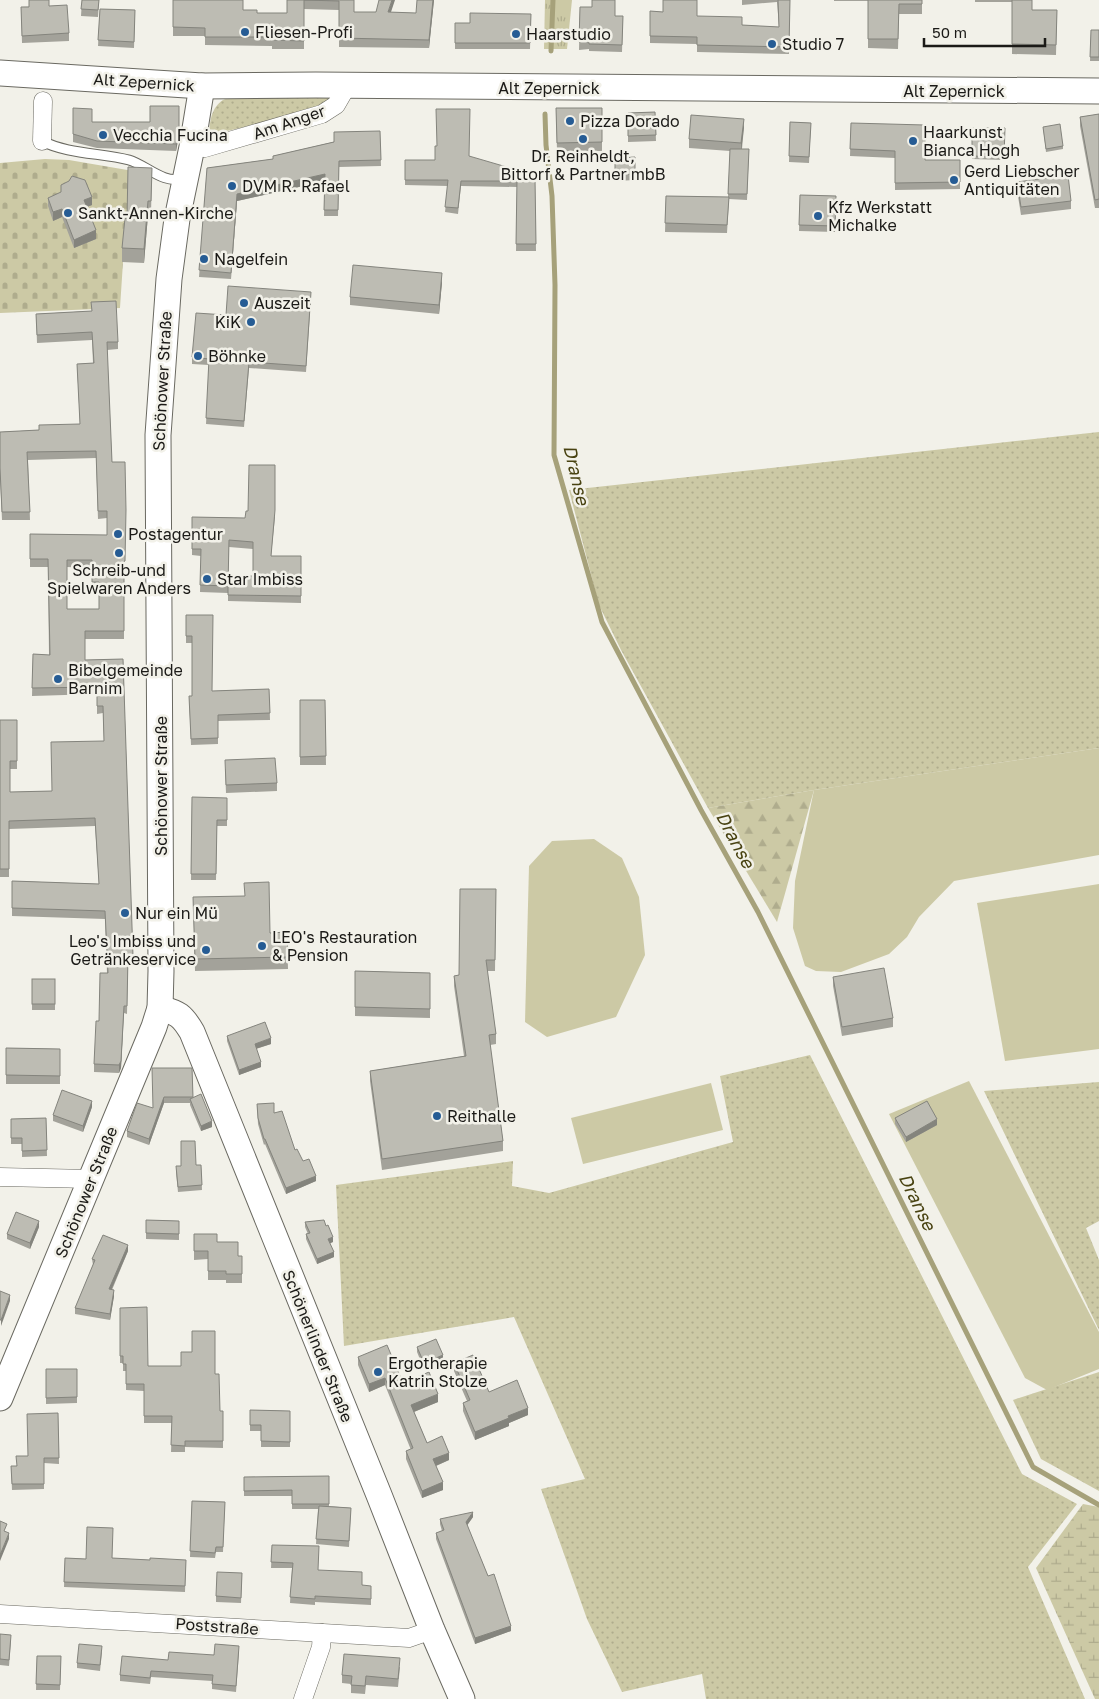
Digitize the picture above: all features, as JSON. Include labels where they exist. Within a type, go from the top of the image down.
[{"type":"street","name":"Alt Zepernick","points":[[0,73],[202,86],[1099,92]]},
{"type":"street","name":"Schönower Straße","points":[[0,1398],[154,1027],[160,1008],[158,435],[168,285],[177,219],[202,86]]},
{"type":"street","name":"Am Anger","points":[[192,147],[205,148],[322,114],[336,105],[347,86]]},
{"type":"street","points":[[42,142],[43,101]]},
{"type":"street","name":"Schönerlinder Straße","points":[[160,1008],[175,1012],[181,1016],[192,1032],[432,1630],[462,1699]]},
{"type":"street","points":[[0,1177],[91,1179]]},
{"type":"street","name":"Poststraße","points":[[0,1614],[409,1638],[432,1630]]},
{"type":"street","points":[[303,1699],[321,1647],[322,1633]]},
{"type":"lane","points":[[42,142],[131,161],[166,178],[176,180],[185,177]]},
{"type":"green space","points":[[545,0],[572,0],[567,49],[544,49]]},
{"type":"green space","points":[[329,95],[331,100],[302,112],[209,135],[214,111],[223,100],[257,96]]},
{"type":"green space","points":[[45,159],[69,160],[139,172],[127,215],[120,308],[0,313],[0,163]]},
{"type":"green space","points":[[1099,432],[1099,748],[814,790],[708,808],[621,650],[599,605],[569,490]]},
{"type":"green space","points":[[1099,748],[1099,855],[954,881],[919,917],[907,937],[889,954],[841,972],[816,971],[805,966],[793,928],[795,881],[814,790]]},
{"type":"green space","points":[[814,790],[777,922],[708,808]]},
{"type":"green space","points":[[594,839],[622,858],[639,897],[645,955],[616,1017],[547,1037],[525,1022],[529,866],[552,841]]},
{"type":"green space","points":[[1099,884],[1099,1049],[1005,1061],[977,903]]},
{"type":"green space","points":[[810,1055],[1022,1474],[1077,1504],[1028,1567],[1085,1699],[706,1699],[702,1674],[622,1692],[587,1619],[541,1489],[585,1479],[514,1317],[344,1346],[336,1185],[513,1161],[512,1186],[549,1193],[733,1142],[720,1076]]},
{"type":"green space","points":[[969,1081],[1099,1332],[1099,1369],[1047,1390],[1025,1378],[889,1114]]},
{"type":"green space","points":[[1099,1082],[1099,1221],[1086,1228],[1099,1260],[1099,1330],[984,1091]]},
{"type":"green space","points":[[711,1083],[723,1130],[583,1164],[571,1118]]},
{"type":"green space","points":[[1099,1372],[1099,1491],[1041,1459],[1013,1400]]},
{"type":"green space","points":[[1083,1504],[1099,1507],[1099,1699],[1095,1699],[1036,1568]]},
{"type":"building","points":[[29,0],[49,0],[49,6],[67,5],[69,33],[22,36],[21,7],[29,7]]},
{"type":"building","points":[[82,0],[99,0],[98,10],[81,9]]},
{"type":"building","points":[[173,0],[243,0],[243,10],[257,10],[257,13],[287,13],[287,0],[304,0],[304,41],[272,40],[272,37],[205,37],[205,28],[173,27]]},
{"type":"building","points":[[304,0],[354,0],[354,12],[376,12],[379,0],[392,0],[388,12],[416,13],[417,0],[433,0],[429,40],[339,38],[339,1]]},
{"type":"building","points":[[592,0],[615,0],[615,16],[623,16],[622,45],[579,42],[580,7],[592,7]]},
{"type":"building","points":[[663,0],[697,0],[697,16],[742,17],[742,25],[779,27],[778,0],[790,0],[789,47],[697,45],[697,37],[650,36],[650,11],[663,12]]},
{"type":"building","points":[[868,0],[922,0],[922,4],[899,4],[898,39],[868,39]]},
{"type":"building","points":[[1012,0],[1032,0],[1032,10],[1057,10],[1056,45],[1012,44]]},
{"type":"building","points":[[100,9],[135,10],[134,42],[98,40]]},
{"type":"building","points":[[470,13],[531,14],[530,43],[455,43],[455,23],[470,23]]},
{"type":"building","points":[[1091,30],[1099,30],[1099,57],[1090,57]]},
{"type":"building","points":[[150,106],[179,106],[179,128],[176,144],[97,141],[73,134],[73,108],[92,109],[92,122],[150,122]]},
{"type":"building","points":[[556,108],[602,108],[602,142],[557,143]]},
{"type":"building","points":[[436,109],[470,109],[469,156],[517,170],[517,181],[461,181],[458,208],[445,207],[448,180],[405,180],[405,160],[435,160],[435,146],[437,146]]},
{"type":"building","points":[[655,112],[656,135],[628,136],[628,113]]},
{"type":"building","points":[[1099,114],[1099,199],[1095,200],[1080,117]]},
{"type":"building","points":[[691,115],[744,119],[741,143],[689,139]]},
{"type":"building","points":[[790,122],[811,123],[809,157],[789,156]]},
{"type":"building","points":[[851,123],[925,125],[925,160],[960,160],[960,182],[895,183],[895,151],[850,149]]},
{"type":"building","points":[[1060,124],[1063,146],[1046,149],[1043,127]]},
{"type":"building","points":[[972,128],[1005,128],[1004,157],[972,156]]},
{"type":"building","points":[[380,131],[381,160],[339,161],[338,210],[324,210],[325,174],[237,194],[231,273],[199,270],[207,168],[273,159],[273,156],[334,142],[334,132]]},
{"type":"building","points":[[730,149],[749,149],[747,194],[728,194]]},
{"type":"building","points":[[635,157],[635,174],[615,175],[615,158]]},
{"type":"building","points":[[128,167],[152,168],[151,201],[148,201],[144,249],[122,248],[125,218],[127,219]]},
{"type":"building","points":[[1068,175],[1071,201],[1021,207],[1017,182]]},
{"type":"building","name":"Sankt-Annen-Kirche","points":[[72,176],[85,180],[92,197],[84,200],[96,230],[74,240],[62,209],[53,212],[48,198],[61,192],[61,185],[69,181]]},
{"type":"building","points":[[517,179],[535,179],[536,244],[516,244]]},
{"type":"building","name":"Kfz Werkstatt Michalke","points":[[800,195],[836,196],[835,226],[799,225]]},
{"type":"building","points":[[666,196],[729,197],[727,225],[665,223]]},
{"type":"building","points":[[353,265],[442,273],[439,305],[350,297]]},
{"type":"building","points":[[228,286],[311,292],[306,366],[249,362],[244,421],[206,418],[209,359],[192,357],[196,313],[226,315]]},
{"type":"building","points":[[116,301],[118,342],[107,342],[112,462],[125,462],[124,631],[85,631],[85,660],[123,659],[133,956],[128,956],[127,1006],[124,1006],[121,1061],[119,1065],[94,1064],[96,1021],[99,1021],[100,973],[108,973],[105,911],[12,908],[12,881],[99,884],[95,818],[9,821],[9,869],[0,869],[0,720],[17,720],[17,761],[10,761],[10,792],[52,791],[51,742],[104,741],[103,706],[97,706],[97,687],[32,688],[33,654],[50,655],[48,559],[30,559],[30,534],[107,535],[107,511],[98,511],[96,451],[27,452],[30,512],[2,512],[0,468],[0,432],[39,430],[39,425],[80,424],[77,364],[94,363],[92,332],[37,335],[36,314],[92,311],[91,302]],"holes":[[[67,560],[92,560],[92,582],[99,582],[99,609],[67,609]]]},
{"type":"building","points":[[249,465],[275,465],[275,510],[271,556],[301,556],[301,596],[228,595],[228,586],[200,585],[201,549],[192,549],[192,517],[245,518],[246,511],[248,511]],"holes":[[[229,540],[253,542],[253,576],[228,576]]]},
{"type":"building","points":[[186,615],[213,615],[212,691],[269,689],[270,713],[218,715],[218,738],[191,739],[189,696],[192,696],[192,636],[186,636]]},
{"type":"building","points":[[300,700],[325,700],[326,756],[300,757]]},
{"type":"building","points":[[275,758],[277,783],[226,785],[225,760]]},
{"type":"building","points":[[192,797],[227,798],[227,820],[217,820],[216,874],[191,874]]},
{"type":"building","points":[[269,882],[270,933],[287,932],[288,957],[195,959],[193,897],[245,896],[244,883]]},
{"type":"building","points":[[460,889],[496,889],[495,960],[486,960],[496,1034],[489,1035],[503,1141],[382,1159],[370,1071],[466,1056],[454,976],[459,975]]},
{"type":"building","points":[[884,968],[893,1018],[842,1027],[833,977]]},
{"type":"building","points":[[355,971],[430,973],[430,1009],[355,1007]]},
{"type":"building","points":[[32,979],[55,979],[55,1004],[32,1004]]},
{"type":"building","points":[[265,1022],[271,1038],[255,1044],[261,1062],[239,1070],[227,1036]]},
{"type":"building","points":[[6,1048],[60,1049],[60,1076],[6,1075]]},
{"type":"building","points":[[152,1068],[192,1068],[193,1097],[164,1097],[149,1139],[127,1131],[137,1103],[153,1108]]},
{"type":"building","points":[[62,1090],[92,1101],[83,1126],[53,1115]]},
{"type":"building","points":[[201,1094],[212,1121],[201,1126],[190,1099]]},
{"type":"building","points":[[927,1101],[937,1119],[906,1137],[895,1118]]},
{"type":"building","points":[[274,1103],[274,1113],[282,1111],[295,1150],[297,1149],[303,1161],[309,1159],[316,1176],[286,1188],[264,1139],[258,1118],[257,1104]]},
{"type":"building","points":[[46,1118],[47,1150],[22,1151],[22,1138],[11,1138],[11,1119]]},
{"type":"building","points":[[181,1141],[195,1141],[196,1165],[201,1165],[202,1185],[178,1187],[176,1166],[181,1166]]},
{"type":"building","points":[[16,1212],[39,1221],[30,1243],[7,1234]]},
{"type":"building","points":[[146,1220],[179,1221],[179,1234],[146,1233]]},
{"type":"building","points":[[324,1220],[333,1237],[328,1239],[334,1252],[317,1259],[306,1234],[310,1233],[305,1222]]},
{"type":"building","points":[[194,1234],[217,1234],[217,1242],[238,1242],[238,1256],[242,1256],[242,1274],[226,1274],[226,1271],[208,1271],[208,1251],[194,1251]]},
{"type":"building","points":[[103,1235],[128,1245],[109,1289],[114,1290],[110,1314],[75,1308],[95,1260],[92,1259]]},
{"type":"building","points":[[0,1291],[10,1295],[1,1320],[0,1320]]},
{"type":"building","points":[[147,1307],[148,1366],[181,1366],[181,1352],[192,1352],[192,1331],[215,1331],[215,1374],[219,1374],[220,1411],[223,1411],[223,1441],[185,1441],[185,1446],[171,1445],[172,1416],[144,1416],[144,1384],[126,1384],[126,1364],[123,1364],[123,1356],[120,1356],[120,1308]]},
{"type":"building","points":[[436,1339],[443,1355],[424,1363],[417,1347]]},
{"type":"building","points":[[387,1345],[403,1383],[429,1372],[438,1394],[411,1405],[427,1443],[442,1436],[449,1453],[433,1459],[443,1482],[422,1491],[406,1451],[413,1448],[385,1378],[369,1384],[358,1357]]},
{"type":"building","points":[[473,1355],[489,1392],[517,1380],[528,1408],[475,1432],[463,1403],[470,1400],[454,1363]]},
{"type":"building","points":[[46,1369],[77,1369],[77,1397],[46,1398]]},
{"type":"building","points":[[250,1410],[290,1411],[290,1442],[261,1441],[261,1425],[250,1425]]},
{"type":"building","points":[[58,1413],[59,1458],[44,1458],[44,1484],[12,1484],[11,1466],[17,1466],[16,1456],[28,1456],[27,1414]]},
{"type":"building","points":[[329,1476],[329,1504],[292,1504],[292,1490],[244,1491],[244,1477]]},
{"type":"building","points":[[192,1501],[225,1502],[223,1547],[216,1547],[215,1553],[190,1551]]},
{"type":"building","points":[[319,1506],[351,1508],[349,1541],[316,1539]]},
{"type":"building","points":[[473,1512],[466,1522],[488,1576],[494,1574],[511,1626],[475,1638],[436,1533],[444,1530],[440,1519]]},
{"type":"building","points":[[0,1521],[7,1524],[4,1531],[9,1533],[0,1555]]},
{"type":"building","points":[[87,1527],[113,1528],[112,1558],[186,1560],[185,1586],[64,1582],[65,1558],[86,1559]]},
{"type":"building","points":[[272,1545],[319,1546],[318,1570],[362,1572],[362,1585],[371,1586],[371,1599],[315,1596],[315,1599],[290,1597],[293,1563],[271,1562]]},
{"type":"building","points":[[217,1572],[242,1573],[241,1598],[216,1596]]},
{"type":"building","points":[[0,1634],[11,1635],[9,1660],[0,1659]]},
{"type":"building","points":[[79,1644],[102,1646],[100,1665],[77,1663]]},
{"type":"building","points":[[215,1644],[239,1646],[236,1686],[212,1684],[213,1675],[151,1671],[150,1678],[120,1675],[122,1656],[168,1660],[169,1652],[214,1655]]},
{"type":"building","points":[[344,1654],[400,1658],[398,1679],[366,1676],[365,1686],[351,1685],[352,1676],[342,1675]]},
{"type":"building","points":[[37,1656],[61,1656],[60,1685],[36,1684]]},
{"type":"waterway","name":"Dranse","points":[[551,51],[553,0]]},
{"type":"waterway","name":"Dranse","points":[[545,114],[546,145],[552,196],[555,285],[554,455],[602,622],[701,810],[758,912],[1033,1467],[1099,1505]]},
{"type":"place","name":"Fliesen-Profi","points":[[245,32]]},
{"type":"place","name":"Haarstudio","points":[[516,34]]},
{"type":"place","name":"Studio 7","points":[[772,44]]},
{"type":"place","name":"Pizza Dorado","points":[[570,121]]},
{"type":"place","name":"Vecchia Fucina","points":[[103,135]]},
{"type":"place","name":"Dr. Reinheldt, Bittorf & Partner mbB","points":[[583,139]]},
{"type":"place","name":"Haarkunst Bianca Hogh","points":[[913,141]]},
{"type":"place","name":"Gerd Liebscher Antiquitäten","points":[[954,180]]},
{"type":"place","name":"DVM R. Rafael","points":[[232,186]]},
{"type":"place","name":"Sankt-Annen-Kirche","points":[[68,213]]},
{"type":"place","name":"Kfz Werkstatt Michalke","points":[[818,216]]},
{"type":"place","name":"Nagelfein","points":[[204,259]]},
{"type":"place","name":"Auszeit","points":[[244,303]]},
{"type":"place","name":"KiK","points":[[251,322]]},
{"type":"place","name":"Böhnke","points":[[198,356]]},
{"type":"place","name":"Postagentur","points":[[118,534]]},
{"type":"place","name":"Schreib-und Spielwaren Anders","points":[[119,553]]},
{"type":"place","name":"Star Imbiss","points":[[207,579]]},
{"type":"place","name":"Bibelgemeinde Barnim","points":[[58,679]]},
{"type":"place","name":"Nur ein Mü","points":[[125,913]]},
{"type":"place","name":"LEO's Restauration & Pension","points":[[262,946]]},
{"type":"place","name":"Leo's Imbiss und Getränkeservice","points":[[206,950]]},
{"type":"place","name":"Reithalle","points":[[437,1116]]},
{"type":"place","name":"Ergotherapie Katrin Stolze","points":[[378,1372]]}]
